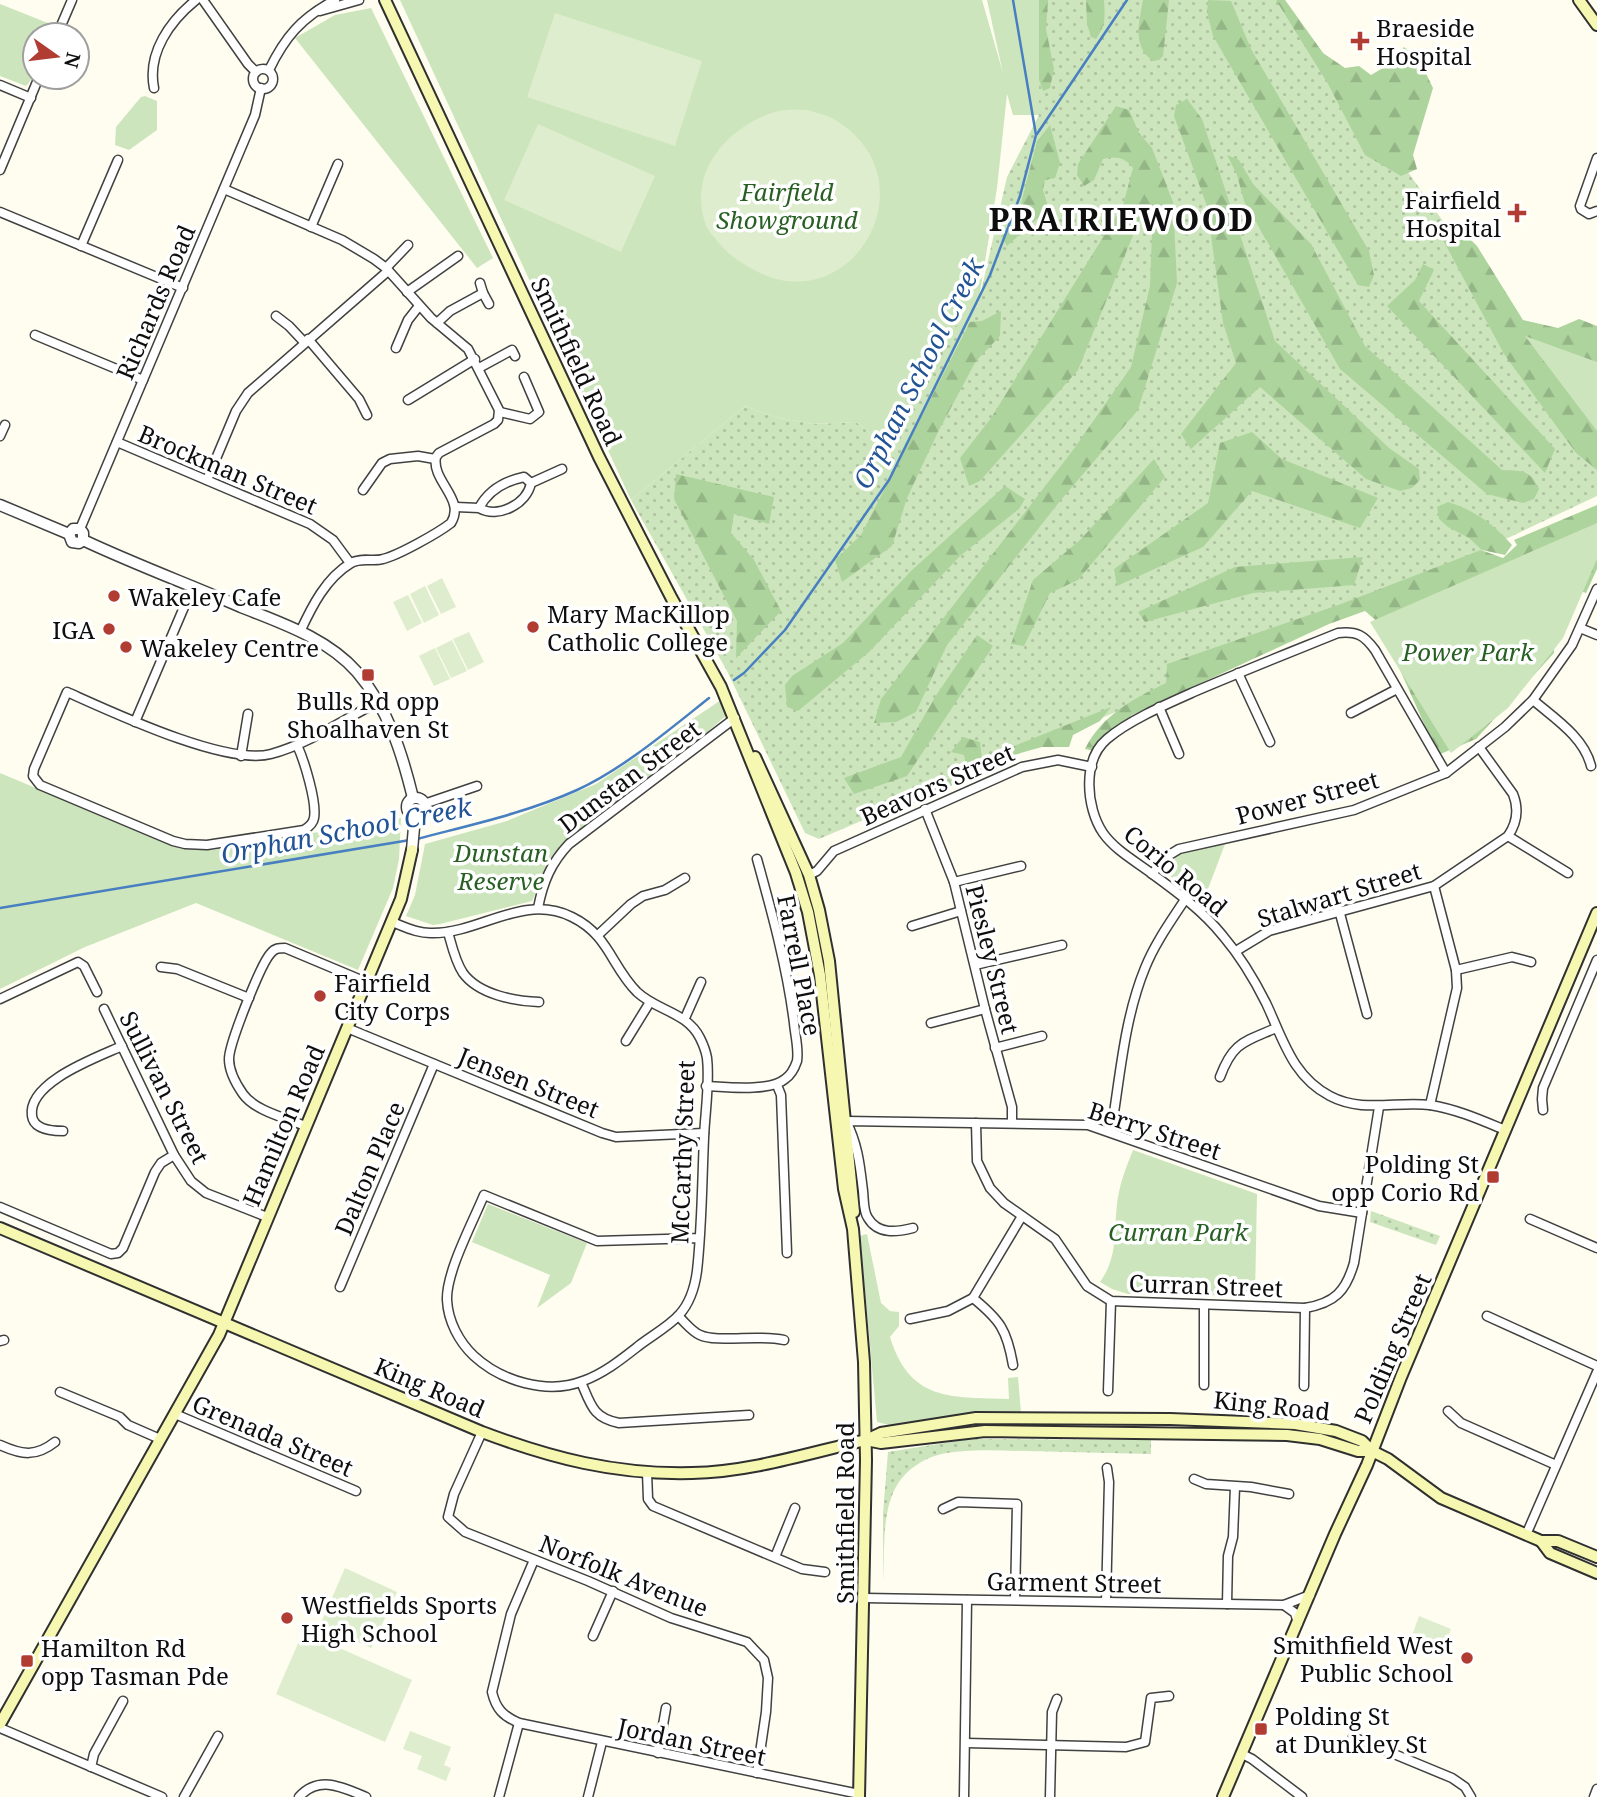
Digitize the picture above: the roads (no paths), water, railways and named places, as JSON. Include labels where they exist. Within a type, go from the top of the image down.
[{"type":"main road","name":"Smithfield Road","points":[[385,0],[599,457],[736,718],[771,814],[802,887],[820,975],[845,1196],[853,1229],[864,1362],[866,1440],[859,1796]]},
{"type":"main road","points":[[1579,0],[1597,25]]},
{"type":"main road","name":"Smithfield Road","points":[[742,734],[764,773],[808,875],[819,910],[829,961],[846,1121],[860,1215],[853,1229]]},
{"type":"main road","points":[[771,814],[786,834],[803,873],[808,875],[806,883],[822,949],[820,975]]},
{"type":"main road","name":"Hamilton Road","points":[[0,1726],[219,1335],[392,922],[405,888],[412,850]]},
{"type":"main road","name":"Polding Street","points":[[1223,1797],[1372,1451],[1597,914]]},
{"type":"main road","points":[[828,1053],[834,1070],[841,1114],[846,1121],[842,1129],[847,1174],[845,1196]]},
{"type":"main road","name":"King Road","points":[[0,1228],[482,1432],[531,1451],[573,1462],[647,1472],[693,1473],[732,1469],[866,1440],[881,1433],[976,1418],[1259,1420],[1336,1432],[1362,1441],[1372,1451],[1388,1459],[1441,1499],[1541,1541]]},
{"type":"main road","points":[[1541,1541],[1558,1541],[1597,1558]]},
{"type":"main road","points":[[1541,1541],[1550,1553],[1597,1573]]},
{"type":"street","points":[[63,21],[72,0]]},
{"type":"street","points":[[153,88],[151,75],[154,62],[167,30],[180,13],[196,0]]},
{"type":"street","points":[[203,0],[256,72]]},
{"type":"street","name":"Richards Road","points":[[317,12],[359,0]]},
{"type":"street","name":"Richards Road","points":[[81,534],[142,380],[255,115],[261,88],[267,88],[273,81],[269,70],[286,38],[299,25],[333,1]]},
{"type":"street","points":[[256,72],[269,70]]},
{"type":"street","points":[[256,72],[254,82],[261,88]]},
{"type":"street","points":[[0,85],[31,98]]},
{"type":"street","points":[[0,170],[34,91]]},
{"type":"street","points":[[1597,158],[1580,205],[1584,212],[1593,214],[1597,211]]},
{"type":"street","points":[[81,246],[118,160]]},
{"type":"street","points":[[311,227],[338,164]]},
{"type":"street","points":[[224,189],[358,248],[387,270],[419,306],[464,344],[475,359],[500,412]]},
{"type":"street","points":[[0,212],[183,288]]},
{"type":"street","points":[[206,480],[243,398],[387,270],[408,245]]},
{"type":"street","points":[[407,292],[458,256]]},
{"type":"street","points":[[480,283],[489,304]]},
{"type":"street","points":[[437,323],[450,311],[483,293]]},
{"type":"street","points":[[396,348],[408,320],[419,306]]},
{"type":"street","points":[[276,316],[306,341],[359,399],[367,415]]},
{"type":"street","points":[[35,335],[142,380]]},
{"type":"street","points":[[479,368],[512,350],[515,356]]},
{"type":"street","points":[[408,400],[475,359]]},
{"type":"street","points":[[500,412],[530,419],[539,412],[524,377]]},
{"type":"street","points":[[300,632],[319,595],[350,563],[362,559],[386,558],[447,526],[455,517],[456,508],[436,469],[435,459],[439,453],[494,424],[500,412]]},
{"type":"street","points":[[0,436],[5,425]]},
{"type":"street","name":"Brockman Street","points":[[117,442],[316,527],[333,540],[350,563]]},
{"type":"street","points":[[363,490],[382,463],[390,458],[418,456],[435,459]]},
{"type":"street","points":[[531,483],[562,469]]},
{"type":"street","points":[[479,508],[490,492],[516,479],[524,477],[531,483]]},
{"type":"street","points":[[456,508],[501,511],[528,495],[531,483]]},
{"type":"street","points":[[0,505],[69,534],[72,542],[77,543],[81,534],[300,632],[339,655],[355,670],[378,702],[404,758],[413,798]]},
{"type":"street","points":[[135,722],[193,586]]},
{"type":"street","name":"Power Street","points":[[1152,874],[1166,857],[1179,849],[1354,810],[1446,773],[1505,727],[1532,700],[1557,668],[1580,628],[1597,589]]},
{"type":"street","points":[[1580,628],[1597,635]]},
{"type":"street","name":"Corio Road","points":[[1446,773],[1366,638],[1353,631],[1338,633],[1158,707],[1107,739],[1092,767],[1088,787],[1099,827],[1117,848],[1186,898],[1212,922],[1236,951],[1256,983],[1293,1063],[1317,1088],[1340,1101],[1379,1107],[1430,1105],[1457,1111],[1505,1130]]},
{"type":"street","points":[[1238,673],[1270,742]]},
{"type":"street","points":[[1351,713],[1397,689]]},
{"type":"street","points":[[297,745],[309,782],[315,813],[312,824],[304,830],[215,844],[199,845],[173,841],[40,785],[34,778],[34,769],[67,692],[135,722],[226,754],[241,756],[270,755],[297,745],[378,702]]},
{"type":"street","points":[[1532,700],[1577,739],[1591,766]]},
{"type":"street","points":[[1158,707],[1179,754]]},
{"type":"street","points":[[241,756],[248,714]]},
{"type":"street","name":"Dunstan Street","points":[[538,908],[545,877],[551,865],[569,844],[736,718]]},
{"type":"street","points":[[1479,747],[1516,802],[1517,816],[1508,836],[1530,851],[1556,863],[1567,873]]},
{"type":"street","name":"Beavors Street","points":[[808,875],[817,871],[834,851],[1036,762],[1067,760],[1092,767]]},
{"type":"street","points":[[424,804],[477,786]]},
{"type":"street","points":[[413,798],[421,799],[424,804],[423,813],[415,816],[407,808],[408,802],[413,798]]},
{"type":"street","name":"Piesley Street","points":[[925,809],[954,882],[995,1048],[1013,1107],[1012,1122]]},
{"type":"street","name":"Hamilton Road","points":[[412,850],[415,816]]},
{"type":"street","name":"Stalwart Street","points":[[1236,951],[1269,931],[1434,886],[1508,836]]},
{"type":"street","name":"Farrell Place","points":[[757,859],[783,958],[797,1048],[797,1061],[793,1070],[777,1084]]},
{"type":"street","points":[[954,882],[1021,866]]},
{"type":"street","points":[[598,935],[643,896],[665,890],[685,878]]},
{"type":"street","points":[[1430,1105],[1455,999],[1456,970],[1434,886]]},
{"type":"street","points":[[1111,1132],[1137,989],[1153,949],[1186,898]]},
{"type":"street","points":[[392,922],[423,933],[448,932],[517,911],[538,908],[570,916],[598,935],[626,981],[650,1002],[685,1018],[701,982]]},
{"type":"street","points":[[1339,910],[1367,1014]]},
{"type":"street","points":[[912,926],[961,911]]},
{"type":"street","points":[[448,932],[463,973],[471,981],[490,992],[519,1002],[539,1002]]},
{"type":"street","points":[[975,965],[1062,945]]},
{"type":"street","points":[[305,1126],[253,1104],[244,1096],[232,1075],[229,1050],[249,999],[268,956],[278,948],[285,948],[366,982]]},
{"type":"street","points":[[1456,970],[1511,957],[1531,962]]},
{"type":"street","points":[[1543,1110],[1544,1088],[1597,960]]},
{"type":"street","points":[[0,999],[78,962],[84,966],[97,992]]},
{"type":"street","points":[[160,967],[177,969],[249,999]]},
{"type":"street","points":[[626,1041],[650,1002]]},
{"type":"street","name":"Sullivan Street","points":[[104,1009],[174,1155],[191,1181],[206,1193],[267,1217]]},
{"type":"street","points":[[931,1023],[985,1009]]},
{"type":"street","name":"McCarthy Street","points":[[685,1018],[695,1028],[707,1057],[704,1133],[699,1238],[697,1273],[692,1294],[678,1316],[606,1371],[581,1382],[559,1386],[527,1383],[495,1372],[470,1352],[452,1322],[447,1300],[448,1283],[484,1195],[597,1241],[699,1238]]},
{"type":"street","name":"Jensen Street","points":[[347,1028],[580,1125],[616,1137],[704,1133]]},
{"type":"street","points":[[1220,1077],[1232,1050],[1276,1028]]},
{"type":"street","points":[[995,1048],[1042,1036]]},
{"type":"street","points":[[63,1131],[46,1129],[36,1124],[32,1118],[32,1111],[43,1089],[54,1079],[122,1046]]},
{"type":"street","name":"Dalton Place","points":[[340,1287],[434,1064]]},
{"type":"street","points":[[706,1086],[777,1084],[781,1095],[787,1253]]},
{"type":"street","name":"Curran Street","points":[[976,1123],[978,1160],[985,1180],[1004,1203],[1055,1239],[1087,1286],[1111,1301],[1305,1308],[1328,1301],[1345,1288],[1354,1263],[1379,1107]]},
{"type":"street","name":"Berry Street","points":[[846,1121],[1079,1124],[1111,1132],[1319,1206],[1362,1213]]},
{"type":"street","points":[[0,1207],[111,1254],[118,1252],[123,1248],[155,1172],[174,1155]]},
{"type":"street","points":[[860,1215],[882,1229],[896,1232],[913,1228]]},
{"type":"street","points":[[910,1319],[948,1311],[973,1298],[1022,1216]]},
{"type":"street","points":[[1530,1219],[1597,1248]]},
{"type":"street","points":[[973,1298],[1001,1324],[1009,1342],[1013,1365]]},
{"type":"street","points":[[1108,1391],[1111,1301]]},
{"type":"street","points":[[1203,1385],[1204,1305]]},
{"type":"street","points":[[1304,1386],[1305,1308]]},
{"type":"street","points":[[678,1316],[702,1336],[768,1336],[784,1340]]},
{"type":"street","points":[[1486,1316],[1597,1366]]},
{"type":"street","points":[[1526,1535],[1597,1372]]},
{"type":"street","points":[[581,1382],[597,1415],[607,1421],[620,1423],[749,1415]]},
{"type":"street","points":[[60,1392],[120,1417],[128,1425],[160,1439]]},
{"type":"street","points":[[1448,1410],[1461,1423],[1556,1465]]},
{"type":"street","name":"Grenada Street","points":[[175,1414],[356,1491]]},
{"type":"street","name":"Norfolk Avenue","points":[[482,1432],[454,1494],[448,1517],[465,1532],[612,1591],[671,1618],[747,1642],[764,1660],[768,1678],[757,1773]]},
{"type":"street","points":[[0,1445],[30,1454],[47,1449],[55,1442]]},
{"type":"street","points":[[1106,1601],[1109,1482],[1107,1468]]},
{"type":"street","points":[[647,1472],[648,1499],[653,1506],[813,1572],[825,1572]]},
{"type":"street","points":[[1194,1479],[1206,1484],[1251,1487],[1289,1494]]},
{"type":"street","points":[[1227,1604],[1228,1556],[1233,1537],[1235,1487]]},
{"type":"street","points":[[943,1509],[958,1502],[1017,1504],[1015,1600]]},
{"type":"street","points":[[775,1557],[795,1508]]},
{"type":"street","points":[[499,1797],[519,1723],[500,1712],[492,1692],[511,1614],[534,1560]]},
{"type":"street","points":[[593,1636],[612,1591]]},
{"type":"street","name":"Garment Street","points":[[864,1598],[1284,1605],[1310,1595]]},
{"type":"street","points":[[964,1797],[967,1600]]},
{"type":"street","points":[[1284,1605],[1295,1613],[1298,1623]]},
{"type":"street","points":[[966,1743],[1126,1747],[1145,1742],[1151,1698],[1169,1696]]},
{"type":"street","points":[[1051,1797],[1052,1712],[1057,1699]]},
{"type":"street","points":[[90,1767],[94,1754],[124,1701]]},
{"type":"street","points":[[658,1753],[666,1708]]},
{"type":"street","name":"Jordan Street","points":[[519,1723],[859,1796]]},
{"type":"street","points":[[0,1726],[162,1797]]},
{"type":"street","points":[[184,1797],[218,1736]]},
{"type":"street","points":[[1353,1737],[1452,1778],[1465,1787],[1471,1797]]},
{"type":"street","points":[[588,1797],[601,1742]]},
{"type":"street","points":[[1242,1754],[1302,1797]]},
{"type":"street","points":[[299,1797],[313,1786],[323,1783],[337,1785],[366,1797]]},
{"type":"street","points":[[1594,1797],[1597,1789]]},
{"type":"waterway","name":"Orphan School Creek","points":[[734,680],[785,630],[889,480],[990,275],[1020,196],[1036,135],[1013,0]]},
{"type":"waterway","points":[[1037,134],[1127,0]]},
{"type":"waterway","name":"Orphan School Creek","points":[[417,839],[518,812],[577,790],[629,760],[709,698]]},
{"type":"waterway","name":"Orphan School Creek","points":[[0,908],[410,840]]},
{"type":"place","name":"Braeside Hospital","points":[[1360,41]]},
{"type":"place","name":"Fairfield Hospital","points":[[1517,213]]},
{"type":"place","name":"Wakeley Cafe","points":[[114,596]]},
{"type":"place","name":"Mary MacKillop Catholic College","points":[[533,627]]},
{"type":"place","name":"IGA","points":[[109,629]]},
{"type":"place","name":"Wakeley Centre","points":[[126,647]]},
{"type":"place","name":"Bulls Rd opp Shoalhaven St","points":[[368,675]]},
{"type":"place","name":"Fairfield City Corps","points":[[320,996]]},
{"type":"place","name":"Polding St opp Corio Rd","points":[[1493,1177]]},
{"type":"place","name":"Westfields Sports High School","points":[[287,1618]]},
{"type":"place","name":"Smithfield West Public School","points":[[1467,1658]]},
{"type":"place","name":"Hamilton Rd opp Tasman Pde","points":[[27,1661]]},
{"type":"place","name":"Polding St at Dunkley St","points":[[1261,1729]]},
{"type":"district","name":"PRAIRIEWOOD","points":[[1122,218]]},
{"type":"park label","name":"Fairfield Showground","points":[[787,205]]},
{"type":"park label","name":"Power Park","points":[[1468,651]]},
{"type":"park label","name":"Dunstan Reserve","points":[[501,866]]},
{"type":"park label","name":"Curran Park","points":[[1178,1231]]}]
